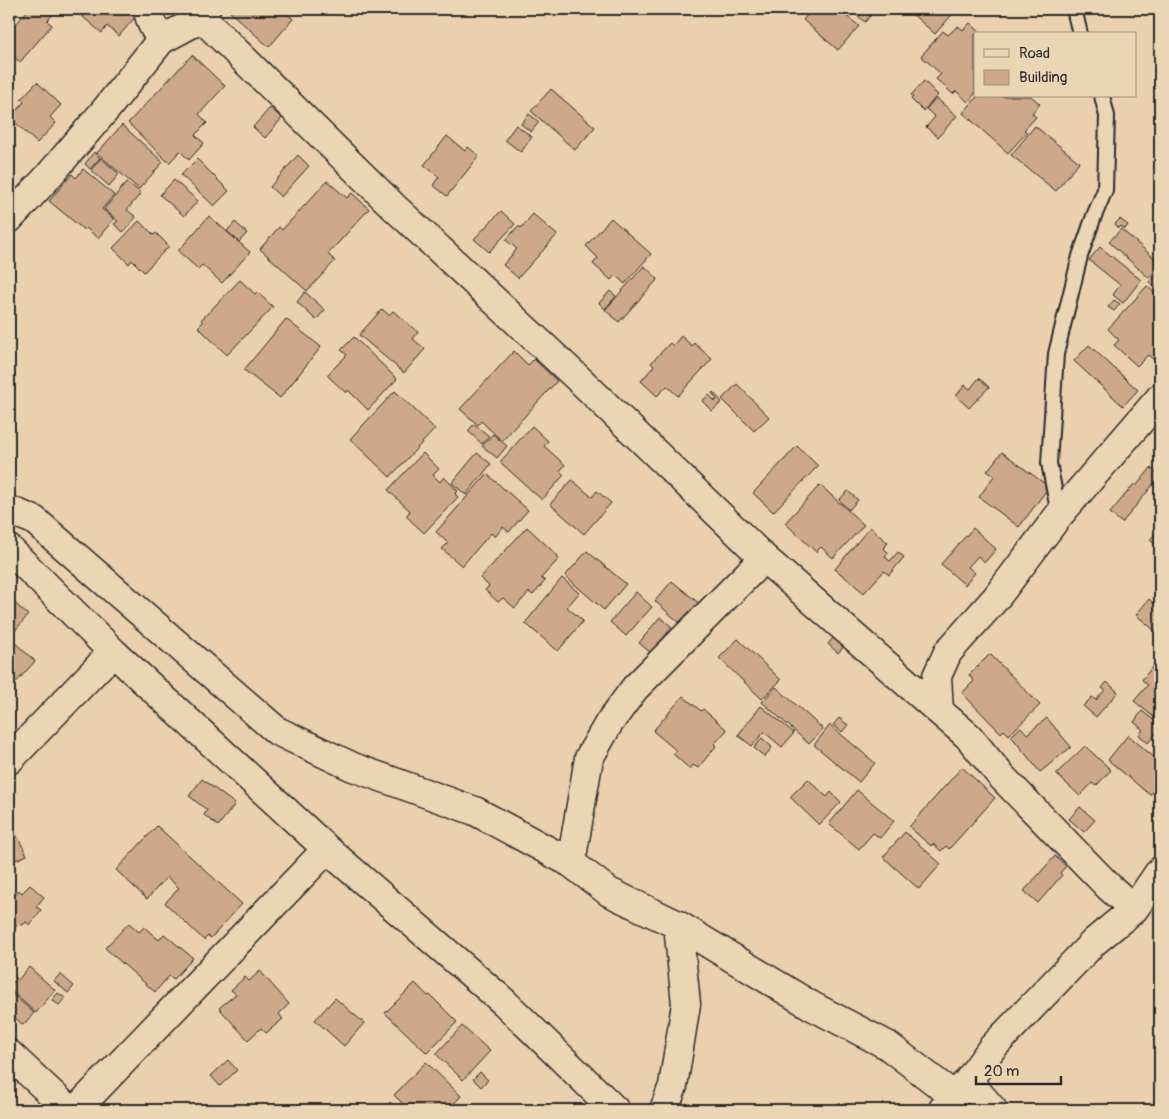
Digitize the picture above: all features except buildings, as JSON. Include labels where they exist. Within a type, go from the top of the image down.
[{"type":"street","points":[[147,9],[152,24],[161,40]]},
{"type":"street","points":[[9,219],[107,108],[161,40],[204,13],[394,207],[583,383],[764,558],[968,736],[1002,778],[1134,909]]},
{"type":"street","points":[[939,711],[937,676],[948,652],[996,598],[1059,515],[1160,398]]},
{"type":"street","points":[[9,510],[34,520],[277,731],[353,767],[475,812],[571,863],[609,892],[678,925],[812,1006],[887,1045],[955,1096],[993,1110]]},
{"type":"street","points":[[9,548],[113,652],[327,849],[504,1002],[615,1110]]},
{"type":"street","points":[[571,863],[590,758],[609,723],[636,688],[764,558]]},
{"type":"street","points":[[9,760],[113,652]]},
{"type":"street","points":[[76,1110],[327,849]]},
{"type":"street","points":[[955,1096],[992,1048],[1094,942],[1134,909],[1160,871]]},
{"type":"street","points":[[664,1110],[674,1086],[686,1004],[678,925]]},
{"type":"street","points":[[9,1054],[69,1110]]},
{"type":"lane","points":[[1074,9],[1080,32]]},
{"type":"lane","points":[[1059,515],[1049,463],[1056,354],[1080,256],[1094,216],[1106,190],[1107,116],[1102,98]]}]
